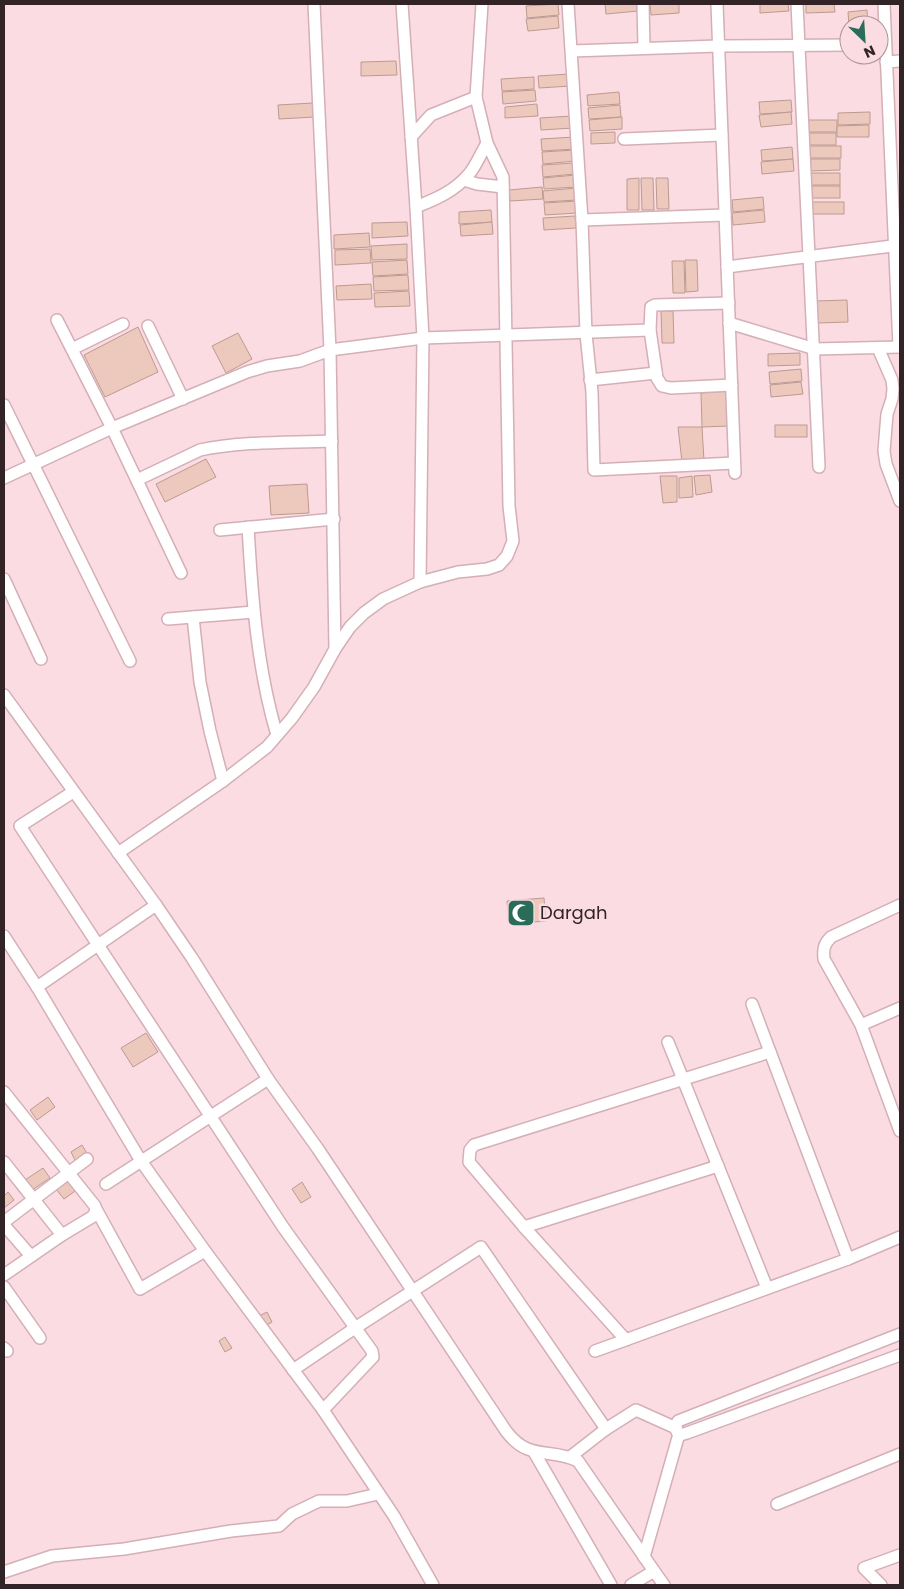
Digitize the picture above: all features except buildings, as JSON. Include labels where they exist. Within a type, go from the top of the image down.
[{"type":"street","points":[[314,4],[330,350],[335,649]]},
{"type":"street","points":[[402,4],[412,137],[422,338],[420,582]]},
{"type":"street","points":[[118,853],[223,781],[267,747],[292,718],[314,687],[335,649],[350,627],[364,613],[383,599],[420,582],[458,572],[487,569],[499,564],[507,556],[513,541],[509,506],[503,177],[487,144],[476,96],[482,4]]},
{"type":"street","points":[[568,4],[582,220],[594,470],[734,468],[717,4]]},
{"type":"street","points":[[643,4],[644,48]]},
{"type":"street","points":[[797,4],[815,349],[819,467]]},
{"type":"street","points":[[572,51],[718,46],[839,46]]},
{"type":"street","points":[[729,323],[815,349],[900,347],[894,107],[887,65]]},
{"type":"street","points":[[412,137],[431,115],[476,96]]},
{"type":"street","points":[[624,138],[722,135]]},
{"type":"street","points":[[416,207],[440,198],[459,185],[470,173],[487,144]]},
{"type":"street","points":[[464,180],[477,184],[503,187]]},
{"type":"street","points":[[582,220],[725,215]]},
{"type":"street","points":[[727,267],[897,245]]},
{"type":"street","points":[[728,303],[651,306],[650,330],[657,378],[662,386],[671,388],[732,385]]},
{"type":"street","points":[[57,320],[112,428],[181,573]]},
{"type":"street","points":[[72,349],[124,324]]},
{"type":"street","points":[[148,326],[183,399]]},
{"type":"street","points":[[4,478],[112,428],[247,372],[267,366],[300,361],[330,350],[422,338],[586,334],[650,330]]},
{"type":"street","points":[[878,348],[892,380],[892,399],[887,414],[884,451],[886,464],[900,501]]},
{"type":"street","points":[[590,380],[656,373]]},
{"type":"street","points":[[4,405],[130,661]]},
{"type":"street","points":[[137,480],[200,450],[210,448],[332,441]]},
{"type":"street","points":[[220,530],[334,519]]},
{"type":"street","points":[[248,527],[254,612],[267,700],[277,735]]},
{"type":"street","points":[[4,579],[41,660]]},
{"type":"street","points":[[168,619],[254,612]]},
{"type":"street","points":[[193,617],[200,682],[210,732],[223,781]]},
{"type":"street","points":[[4,695],[156,905],[268,1078],[506,1431],[522,1447],[534,1452],[570,1457],[578,1461],[591,1477],[664,1585]]},
{"type":"street","points":[[73,792],[20,826],[283,1227],[372,1351],[373,1357],[323,1410]]},
{"type":"street","points":[[37,987],[156,905]]},
{"type":"street","points":[[900,905],[831,937],[825,943],[823,949],[824,959],[861,1025],[900,1131]]},
{"type":"street","points":[[4,936],[37,987],[141,1161],[323,1410],[394,1516],[433,1585]]},
{"type":"street","points":[[752,1004],[848,1259]]},
{"type":"street","points":[[861,1025],[900,1008]]},
{"type":"street","points":[[668,1042],[767,1288]]},
{"type":"street","points":[[626,1340],[524,1227],[469,1162],[470,1150],[474,1145],[770,1052]]},
{"type":"street","points":[[106,1184],[268,1078]]},
{"type":"street","points":[[4,1092],[70,1172],[96,1209],[140,1289],[205,1251]]},
{"type":"street","points":[[31,1256],[4,1223],[87,1159]]},
{"type":"street","points":[[4,1162],[62,1235]]},
{"type":"street","points":[[524,1227],[718,1166]]},
{"type":"street","points":[[4,1275],[92,1217],[96,1209]]},
{"type":"street","points":[[595,1351],[848,1259],[900,1237]]},
{"type":"street","points":[[293,1370],[481,1247],[606,1429]]},
{"type":"street","points":[[4,1287],[40,1338]]},
{"type":"street","points":[[644,1557],[678,1421],[900,1334]]},
{"type":"street","points":[[570,1457],[606,1429],[636,1410],[677,1431],[687,1433],[900,1355]]},
{"type":"street","points":[[534,1452],[612,1585]]},
{"type":"street","points":[[777,1504],[900,1454]]},
{"type":"street","points":[[4,1572],[52,1556],[124,1549],[212,1534],[279,1526],[292,1514],[320,1501],[347,1501],[378,1494]]},
{"type":"street","points":[[881,1585],[864,1568],[900,1555]]},
{"type":"street","points":[[631,1585],[654,1572]]},
{"type":"place","name":"Dargah","points":[[521,913]]}]
